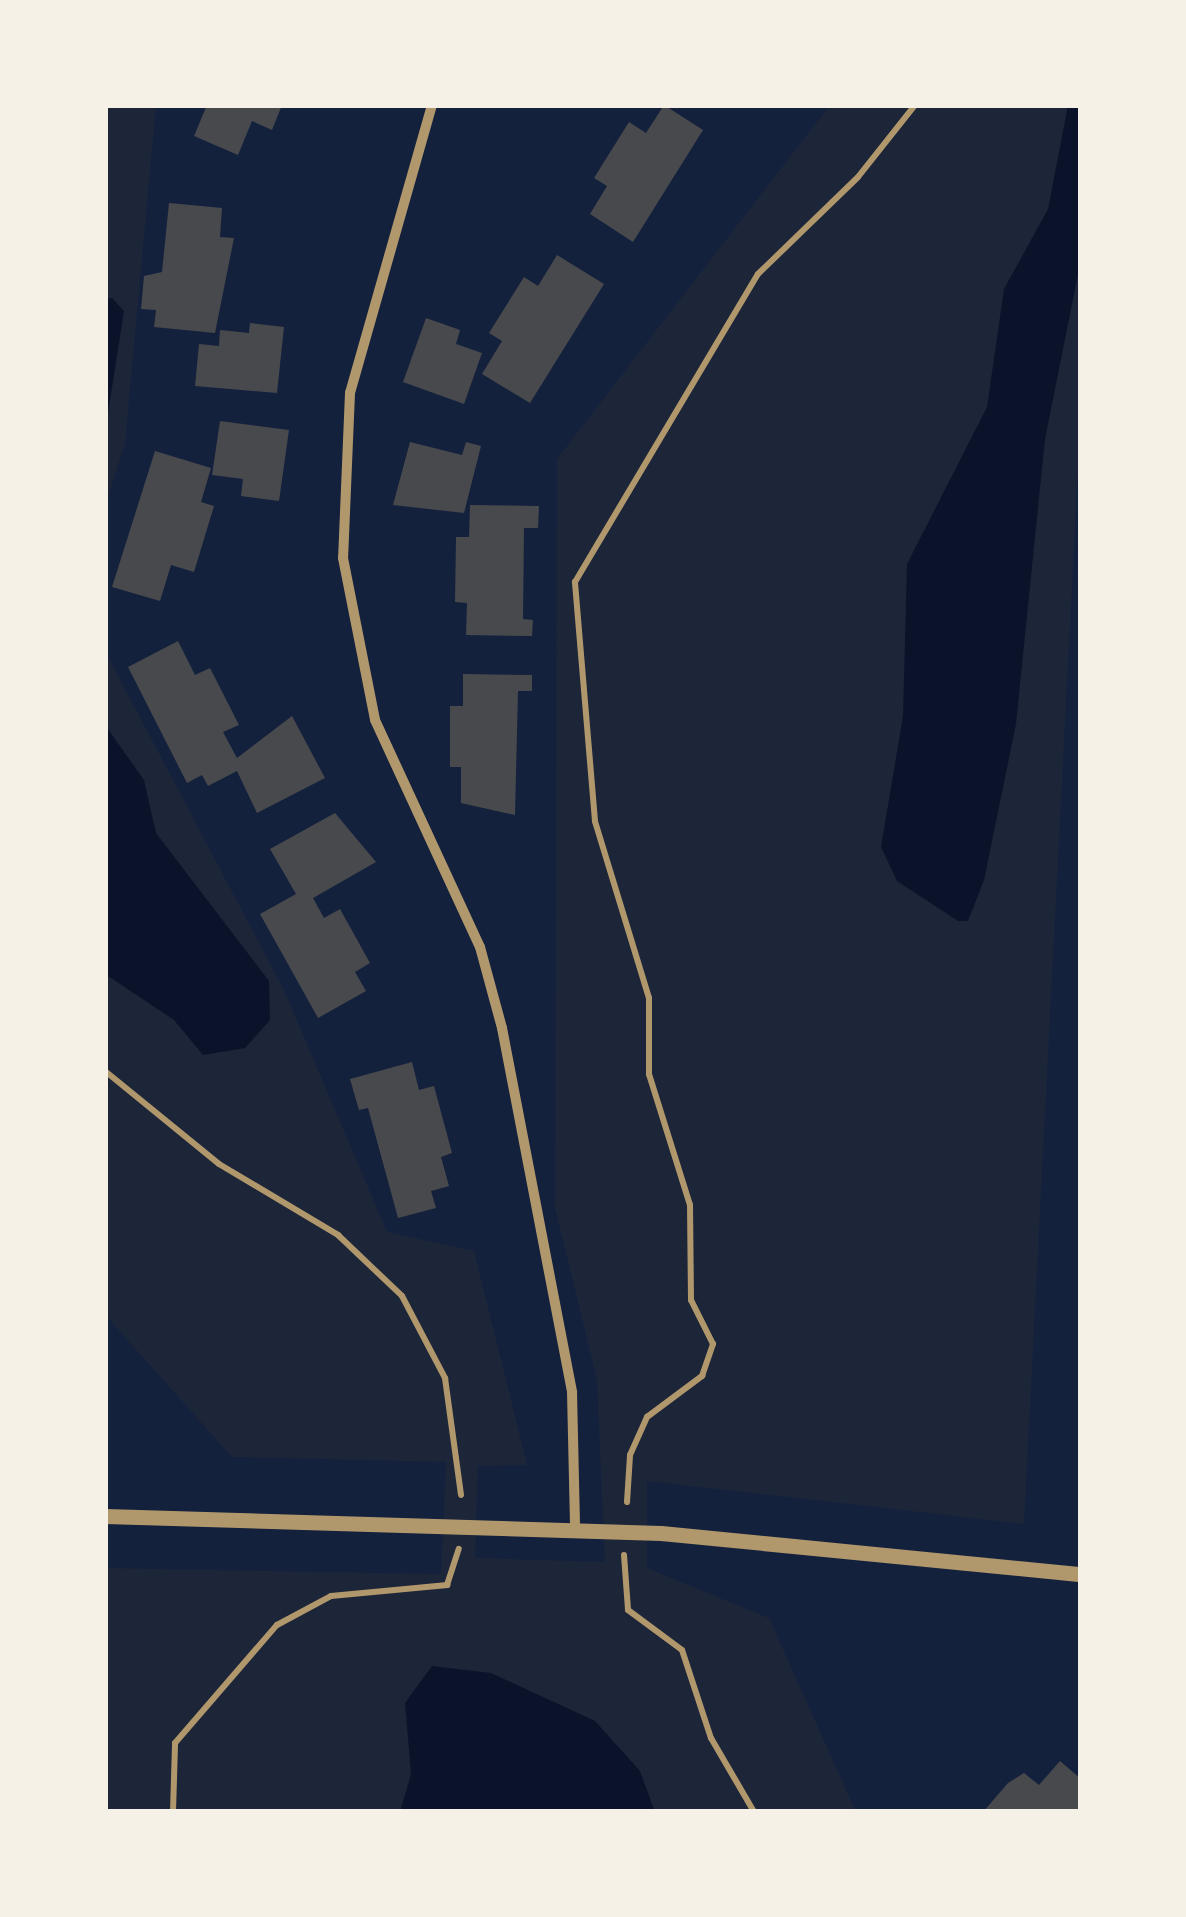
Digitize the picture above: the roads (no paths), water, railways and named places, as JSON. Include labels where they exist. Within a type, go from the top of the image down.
[{"type":"street","points":[[432,105],[350,394],[342,558],[375,720],[480,947],[502,1028],[572,1392],[575,1528]]},
{"type":"street","points":[[105,1516],[575,1528],[1081,1574]]},
{"type":"lane","points":[[627,1502],[630,1455],[646,1416],[702,1376],[712,1344],[691,1300],[690,1205],[648,1074],[648,998],[595,821],[575,582],[758,274],[858,177],[916,105]]},
{"type":"lane","points":[[105,1071],[219,1164],[338,1235],[402,1296],[446,1378],[462,1496]]},
{"type":"lane","points":[[173,1812],[175,1744],[277,1626],[331,1596],[448,1585],[459,1549]]},
{"type":"lane","points":[[624,1555],[628,1610],[682,1650],[711,1738],[754,1812]]}]
